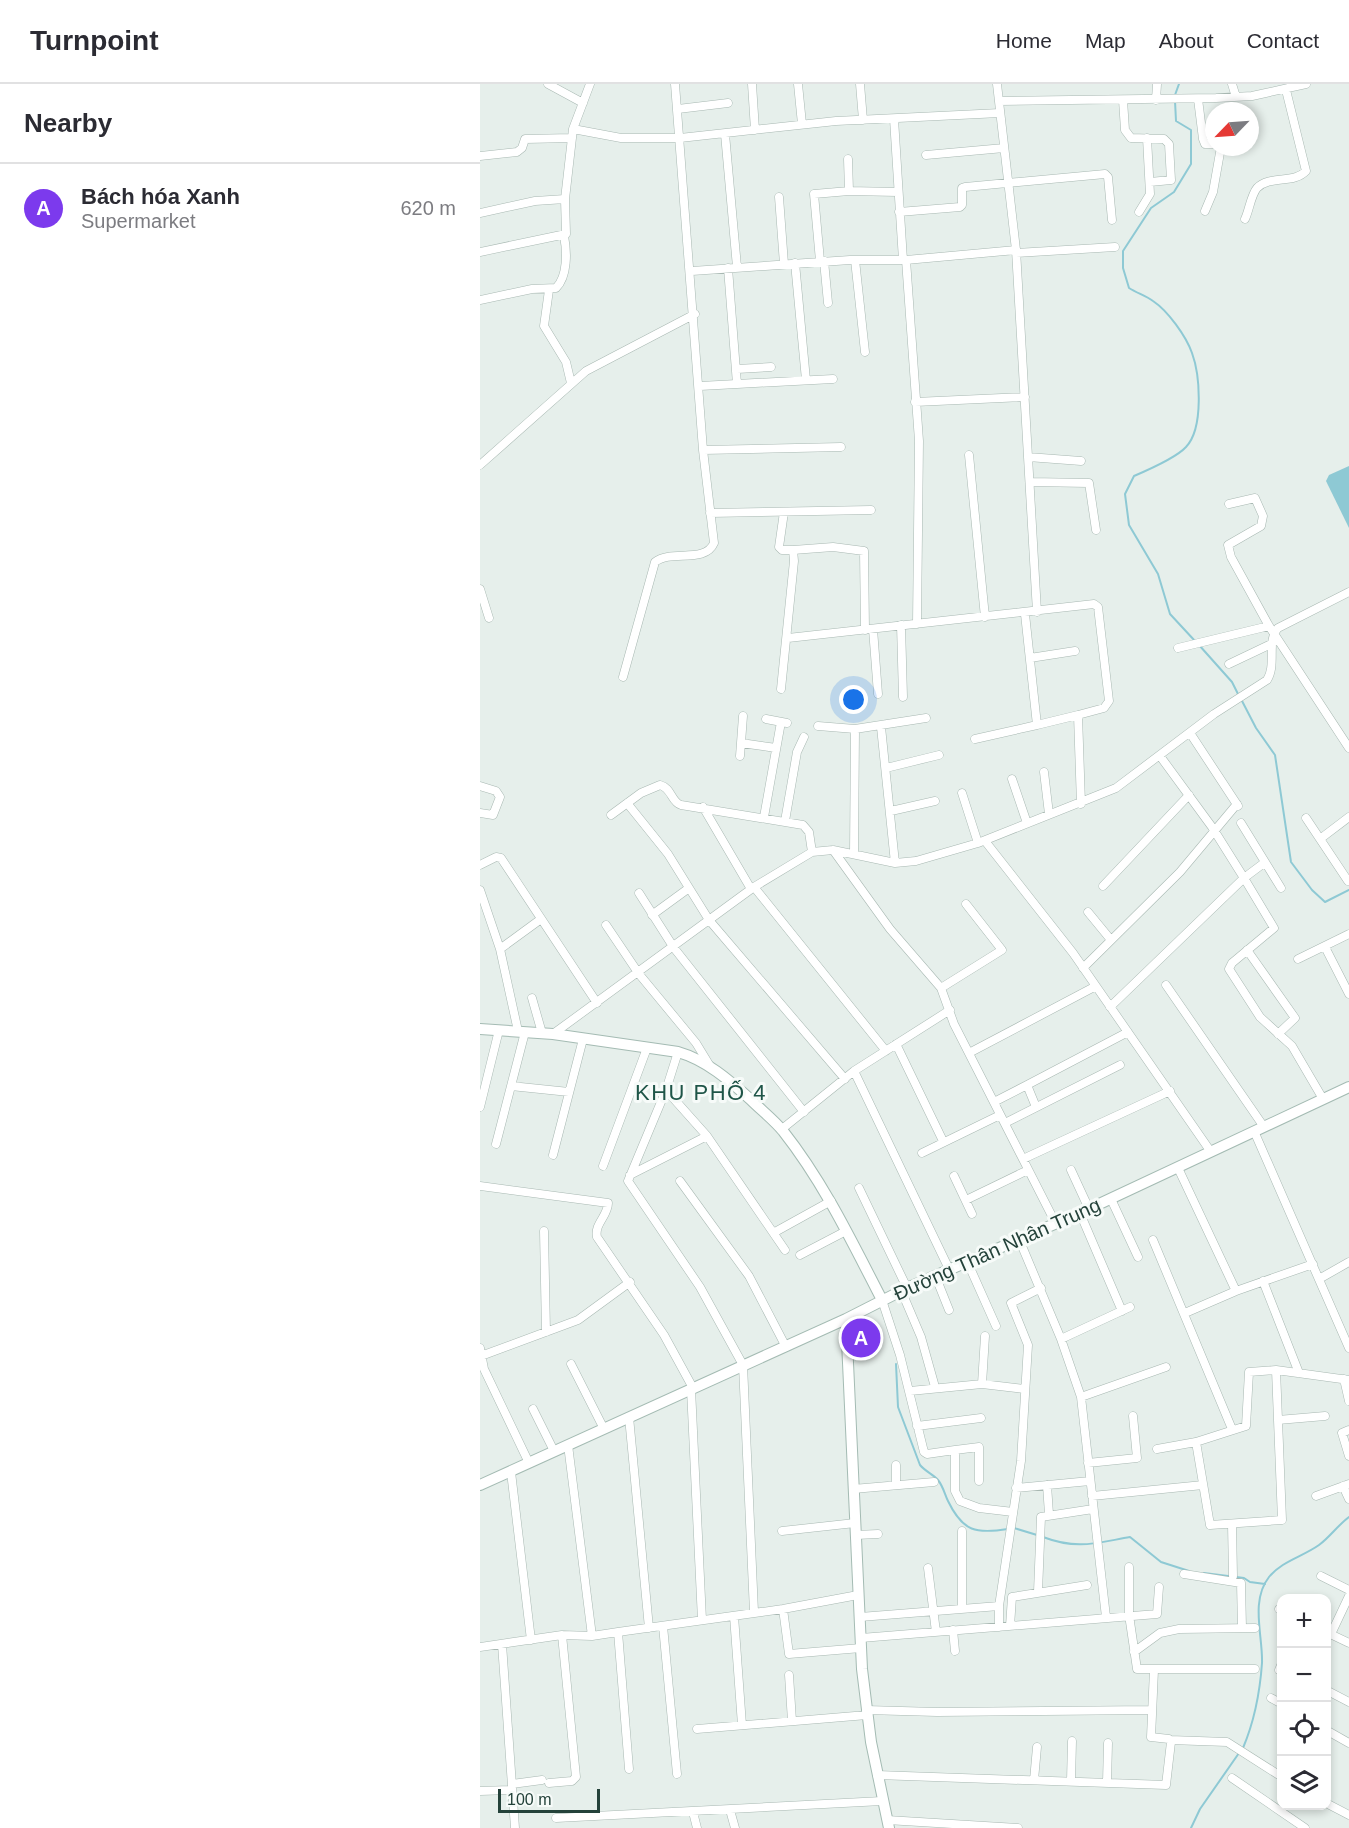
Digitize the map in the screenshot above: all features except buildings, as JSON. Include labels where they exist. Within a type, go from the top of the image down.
[{"type":"street","points":[[548,84],[583,103]]},
{"type":"street","points":[[623,676],[655,562],[659,559],[703,553],[710,550],[714,543],[703,450],[692,271],[675,84]]},
{"type":"street","points":[[752,84],[755,130]]},
{"type":"street","points":[[798,84],[802,124]]},
{"type":"street","points":[[860,84],[863,120]]},
{"type":"street","points":[[997,84],[1016,252],[1037,612]]},
{"type":"street","points":[[1156,100],[1157,84]]},
{"type":"street","points":[[1232,84],[1236,97]]},
{"type":"street","points":[[999,101],[1180,100],[1236,97],[1286,90],[1306,84]]},
{"type":"street","points":[[480,300],[532,289],[549,290],[556,288],[563,280],[566,248],[565,199],[573,134],[588,85]]},
{"type":"street","points":[[1245,219],[1258,187],[1267,182],[1298,177],[1306,171],[1286,90]]},
{"type":"street","points":[[1198,99],[1205,144]]},
{"type":"street","points":[[1123,100],[1127,134],[1131,138],[1167,140],[1172,176],[1168,181],[1150,182]]},
{"type":"street","points":[[678,109],[728,103]]},
{"type":"street","points":[[480,156],[517,152],[522,148],[525,139],[573,134],[621,138],[680,138],[802,124],[1000,113]]},
{"type":"street","points":[[894,119],[899,212],[919,441],[917,624]]},
{"type":"street","points":[[725,134],[737,267]]},
{"type":"street","points":[[1139,212],[1150,194],[1147,138]]},
{"type":"street","points":[[926,155],[1004,148]]},
{"type":"street","points":[[1205,211],[1213,192],[1219,156]]},
{"type":"street","points":[[848,159],[848,191]]},
{"type":"street","points":[[899,212],[957,207],[962,205],[963,188],[1105,174],[1108,177],[1112,220]]},
{"type":"street","points":[[828,303],[814,194],[848,191],[898,192]]},
{"type":"street","points":[[778,197],[784,264]]},
{"type":"street","points":[[480,213],[535,201],[565,199]]},
{"type":"street","points":[[480,252],[564,236]]},
{"type":"street","points":[[692,271],[822,261],[904,260],[1115,247]]},
{"type":"street","points":[[855,260],[865,352]]},
{"type":"street","points":[[795,263],[806,380]]},
{"type":"street","points":[[728,268],[737,384]]},
{"type":"street","points":[[549,290],[544,326],[566,362],[571,383]]},
{"type":"street","points":[[480,465],[586,371],[695,314]]},
{"type":"street","points":[[737,369],[771,366]]},
{"type":"street","points":[[700,386],[833,380]]},
{"type":"street","points":[[915,402],[1025,397]]},
{"type":"street","points":[[703,450],[841,447]]},
{"type":"street","points":[[969,455],[985,617]]},
{"type":"street","points":[[1028,457],[1081,461]]},
{"type":"street","points":[[1030,482],[1089,483],[1096,530]]},
{"type":"street","points":[[1229,504],[1253,496],[1263,516],[1258,530],[1234,540],[1228,545],[1228,550],[1272,629],[1347,738],[1349,748]]},
{"type":"street","points":[[710,513],[871,510]]},
{"type":"street","points":[[784,512],[779,547],[782,550],[833,547],[864,551],[869,629],[878,694]]},
{"type":"street","points":[[781,689],[788,638],[794,550]]},
{"type":"street","points":[[480,589],[483,607],[489,618]]},
{"type":"street","points":[[1178,648],[1272,629],[1349,592]]},
{"type":"street","points":[[788,638],[1025,614],[1094,604],[1098,607],[1109,702],[1104,708],[975,739]]},
{"type":"street","points":[[1025,614],[1037,725]]},
{"type":"street","points":[[901,626],[903,697]]},
{"type":"street","points":[[547,1034],[639,974],[753,888],[812,852],[833,850],[895,863],[916,861],[982,842],[1116,788],[1269,677],[1273,643],[1272,629]]},
{"type":"street","points":[[1229,664],[1273,643]]},
{"type":"street","points":[[1030,658],[1075,651]]},
{"type":"street","points":[[1078,715],[1081,804]]},
{"type":"street","points":[[740,756],[743,716]]},
{"type":"street","points":[[818,726],[855,729],[881,727],[926,718]]},
{"type":"street","points":[[764,818],[776,748],[784,722],[766,719]]},
{"type":"street","points":[[881,727],[895,863]]},
{"type":"street","points":[[854,854],[855,729]]},
{"type":"street","points":[[1083,968],[1180,872],[1208,840],[1214,829],[1238,806],[1190,733]]},
{"type":"street","points":[[785,821],[797,752],[804,737]]},
{"type":"street","points":[[741,743],[776,748]]},
{"type":"street","points":[[886,768],[939,755]]},
{"type":"street","points":[[1160,756],[1214,829],[1275,926],[1232,963],[1229,969],[1260,1017],[1292,1046],[1323,1099]]},
{"type":"street","points":[[1044,772],[1049,814]]},
{"type":"street","points":[[1012,779],[1027,823]]},
{"type":"street","points":[[610,814],[641,793],[660,785],[669,789],[678,804],[785,821],[807,828],[812,852]]},
{"type":"street","points":[[480,786],[496,791],[500,797],[493,815],[480,813]]},
{"type":"street","points":[[962,793],[982,842],[1083,968],[1211,1152]]},
{"type":"street","points":[[1103,886],[1189,795]]},
{"type":"street","points":[[891,812],[935,801]]},
{"type":"street","points":[[627,803],[668,854],[709,920],[844,1079]]},
{"type":"street","points":[[703,807],[753,888],[886,1051]]},
{"type":"street","points":[[1320,839],[1349,817]]},
{"type":"street","points":[[1306,818],[1348,881]]},
{"type":"street","points":[[1241,823],[1281,888]]},
{"type":"street","points":[[833,850],[890,929],[941,988],[954,1024],[1056,1224]]},
{"type":"street","points":[[480,865],[496,857],[501,858],[597,1003]]},
{"type":"street","points":[[1110,1007],[1244,878],[1264,862]]},
{"type":"street","points":[[652,915],[689,888]]},
{"type":"street","points":[[480,890],[500,949],[522,1032],[496,1144]]},
{"type":"street","points":[[639,893],[674,948],[804,1112]]},
{"type":"street","points":[[941,988],[1002,950],[966,904]]},
{"type":"street","points":[[1088,912],[1111,940]]},
{"type":"street","points":[[500,949],[541,919]]},
{"type":"street","points":[[606,925],[639,974],[696,1043],[711,1067]]},
{"type":"street","points":[[1298,959],[1349,934]]},
{"type":"street","points":[[1325,947],[1349,994]]},
{"type":"street","points":[[1247,950],[1295,1018],[1278,1034]]},
{"type":"street","points":[[1166,985],[1259,1129],[1319,1280],[1349,1348]]},
{"type":"street","points":[[969,1053],[1096,986]]},
{"type":"street","points":[[532,998],[547,1034]]},
{"type":"street","points":[[782,1130],[854,1071],[950,1010]]},
{"type":"street","points":[[480,1029],[547,1034],[678,1052],[711,1067],[734,1084],[782,1130],[831,1201],[882,1300],[910,1391],[917,1426],[926,1454],[979,1447],[979,1481]]},
{"type":"street","points":[[480,1107],[499,1030]]},
{"type":"street","points":[[994,1102],[1128,1032]]},
{"type":"street","points":[[553,1155],[583,1039]]},
{"type":"street","points":[[896,1044],[943,1142]]},
{"type":"street","points":[[603,1166],[647,1048]]},
{"type":"street","points":[[678,1052],[666,1090],[630,1175],[629,1186],[700,1287],[743,1365],[754,1612]]},
{"type":"street","points":[[1005,1123],[1120,1065]]},
{"type":"street","points":[[854,1071],[949,1269]]},
{"type":"street","points":[[1027,1085],[1036,1107]]},
{"type":"street","points":[[511,1086],[569,1092]]},
{"type":"street","name":"Đường Thân Nhân Trung","points":[[480,1485],[786,1347],[934,1275],[1056,1224],[1349,1087]]},
{"type":"street","points":[[666,1090],[707,1136],[775,1232],[785,1250]]},
{"type":"street","points":[[1023,1159],[1170,1091]]},
{"type":"street","points":[[922,1153],[1000,1115]]},
{"type":"street","points":[[630,1175],[707,1136]]},
{"type":"street","points":[[1178,1168],[1236,1291]]},
{"type":"street","points":[[966,1200],[1028,1170]]},
{"type":"street","points":[[1071,1170],[1122,1311]]},
{"type":"street","points":[[954,1176],[972,1214]]},
{"type":"street","points":[[680,1181],[749,1276],[786,1347]]},
{"type":"street","points":[[480,1186],[607,1202],[608,1209],[597,1227],[597,1237],[630,1282],[664,1335],[692,1389],[702,1620]]},
{"type":"street","points":[[859,1188],[904,1289],[935,1387]]},
{"type":"street","points":[[1111,1198],[1138,1257]]},
{"type":"street","points":[[775,1232],[831,1201]]},
{"type":"street","points":[[544,1231],[546,1332]]},
{"type":"street","points":[[800,1255],[846,1231]]},
{"type":"street","points":[[1019,1239],[1062,1339],[1081,1397],[1106,1617]]},
{"type":"street","points":[[1154,1240],[1233,1429]]},
{"type":"street","points":[[967,1261],[996,1326]]},
{"type":"street","points":[[1319,1280],[1349,1262]]},
{"type":"street","points":[[1185,1313],[1236,1291],[1313,1264]]},
{"type":"street","points":[[934,1275],[949,1311]]},
{"type":"street","points":[[1263,1281],[1299,1373]]},
{"type":"street","points":[[529,1463],[484,1369],[481,1352],[578,1320],[630,1282]]},
{"type":"street","points":[[999,1627],[999,1606],[1016,1488],[1028,1345],[1011,1303],[1041,1288]]},
{"type":"street","points":[[1062,1339],[1130,1307]]},
{"type":"street","points":[[846,1319],[858,1595],[866,1712],[888,1824],[1018,1828]]},
{"type":"street","points":[[982,1384],[985,1336]]},
{"type":"street","points":[[571,1364],[604,1429]]},
{"type":"street","points":[[1081,1397],[1166,1367]]},
{"type":"street","points":[[1197,1442],[1209,1524],[1282,1520],[1276,1370]]},
{"type":"street","points":[[1157,1449],[1197,1442],[1248,1424],[1249,1372],[1276,1370],[1346,1379],[1349,1401]]},
{"type":"street","points":[[910,1391],[982,1384],[1024,1389]]},
{"type":"street","points":[[533,1409],[554,1451]]},
{"type":"street","points":[[1088,1463],[1137,1458],[1133,1416]]},
{"type":"street","points":[[1278,1420],[1325,1416]]},
{"type":"street","points":[[629,1418],[649,1628]]},
{"type":"street","points":[[917,1426],[981,1418]]},
{"type":"street","points":[[1349,1430],[1341,1437],[1349,1456]]},
{"type":"street","points":[[568,1445],[592,1636]]},
{"type":"street","points":[[955,1450],[957,1499],[979,1508],[1013,1512]]},
{"type":"street","points":[[896,1465],[896,1485]]},
{"type":"street","points":[[511,1472],[531,1640]]},
{"type":"street","points":[[1016,1488],[1090,1480]]},
{"type":"street","points":[[853,1489],[934,1482]]},
{"type":"street","points":[[1047,1485],[1049,1514]]},
{"type":"street","points":[[1092,1496],[1203,1485]]},
{"type":"street","points":[[1316,1496],[1346,1485],[1349,1499]]},
{"type":"street","points":[[1038,1592],[1041,1517],[1094,1509]]},
{"type":"street","points":[[782,1531],[855,1523]]},
{"type":"street","points":[[1232,1524],[1233,1576]]},
{"type":"street","points":[[962,1608],[963,1531]]},
{"type":"street","points":[[855,1535],[878,1534]]},
{"type":"street","points":[[1130,1567],[1130,1616],[1137,1669],[1255,1668]]},
{"type":"street","points":[[928,1568],[936,1632]]},
{"type":"street","points":[[1184,1574],[1241,1583],[1242,1628]]},
{"type":"street","points":[[1321,1576],[1349,1590]]},
{"type":"street","points":[[1010,1626],[1012,1597],[1087,1585]]},
{"type":"street","points":[[783,1609],[789,1654],[953,1630],[1159,1612],[1159,1587]]},
{"type":"street","points":[[480,1647],[562,1635],[592,1636],[783,1609],[858,1595]]},
{"type":"street","points":[[1331,1629],[1349,1596]]},
{"type":"street","points":[[860,1617],[999,1606]]},
{"type":"street","points":[[734,1616],[742,1725]]},
{"type":"street","points":[[663,1626],[677,1774]]},
{"type":"street","points":[[1134,1652],[1160,1633],[1179,1629],[1255,1628]]},
{"type":"street","points":[[953,1630],[955,1651]]},
{"type":"street","points":[[618,1632],[629,1769]]},
{"type":"street","points":[[1331,1634],[1349,1643]]},
{"type":"street","points":[[480,1791],[546,1782],[573,1781],[576,1777],[562,1635]]},
{"type":"street","points":[[502,1644],[515,1828]]},
{"type":"street","points":[[1154,1670],[1152,1738],[1222,1741],[1277,1774]]},
{"type":"street","points":[[789,1675],[792,1721]]},
{"type":"street","points":[[1331,1693],[1349,1702]]},
{"type":"street","points":[[1271,1698],[1278,1702]]},
{"type":"street","points":[[697,1729],[866,1712],[1152,1710]]},
{"type":"street","points":[[1331,1733],[1349,1743]]},
{"type":"street","points":[[877,1775],[1167,1784],[1170,1740]]},
{"type":"street","points":[[1071,1781],[1072,1741]]},
{"type":"street","points":[[1107,1783],[1108,1743]]},
{"type":"street","points":[[1034,1780],[1036,1747]]},
{"type":"street","points":[[1232,1778],[1305,1828]]},
{"type":"street","points":[[556,1818],[882,1801]]},
{"type":"street","points":[[1331,1806],[1349,1815]]},
{"type":"street","points":[[730,1810],[735,1828]]},
{"type":"street","points":[[693,1812],[697,1828]]},
{"type":"shaded area","points":[[864,1321],[864,1329],[872,1329],[872,1348],[850,1348],[850,1322]]},
{"type":"water","points":[[1349,466],[1349,528],[1326,481],[1329,475]]},
{"type":"waterway","points":[[1175,95],[1179,84]]},
{"type":"waterway","points":[[1175,101],[1176,121],[1191,130],[1191,164],[1174,192],[1151,208],[1123,251],[1123,268],[1129,288],[1159,305],[1176,324],[1189,346],[1197,374],[1198,415],[1192,438],[1186,447],[1169,459],[1134,476],[1125,494],[1129,525],[1158,574],[1170,614],[1195,641]]},
{"type":"waterway","points":[[1199,645],[1232,682],[1238,694]]},
{"type":"waterway","points":[[1241,699],[1256,728],[1275,755],[1291,862],[1312,890],[1325,902],[1349,890]]},
{"type":"waterway","points":[[896,1364],[898,1407],[920,1465],[938,1480],[948,1501],[965,1525],[979,1531],[1008,1529]]},
{"type":"waterway","points":[[1243,1748],[1260,1684],[1262,1653],[1259,1608],[1263,1586],[1274,1572],[1319,1545],[1349,1517]]},
{"type":"waterway","points":[[1014,1528],[1037,1535]]},
{"type":"waterway","points":[[1043,1537],[1077,1544],[1130,1537],[1161,1562],[1189,1571]]},
{"type":"waterway","points":[[1204,1573],[1244,1578],[1250,1582],[1265,1584]]},
{"type":"waterway","points":[[1191,1828],[1200,1809],[1239,1753]]},
{"type":"place","name":"Bách hóa Xanh","points":[[861,1338]]},
{"type":"district","name":"KHU PHỐ 4","points":[[701,1092]]}]
